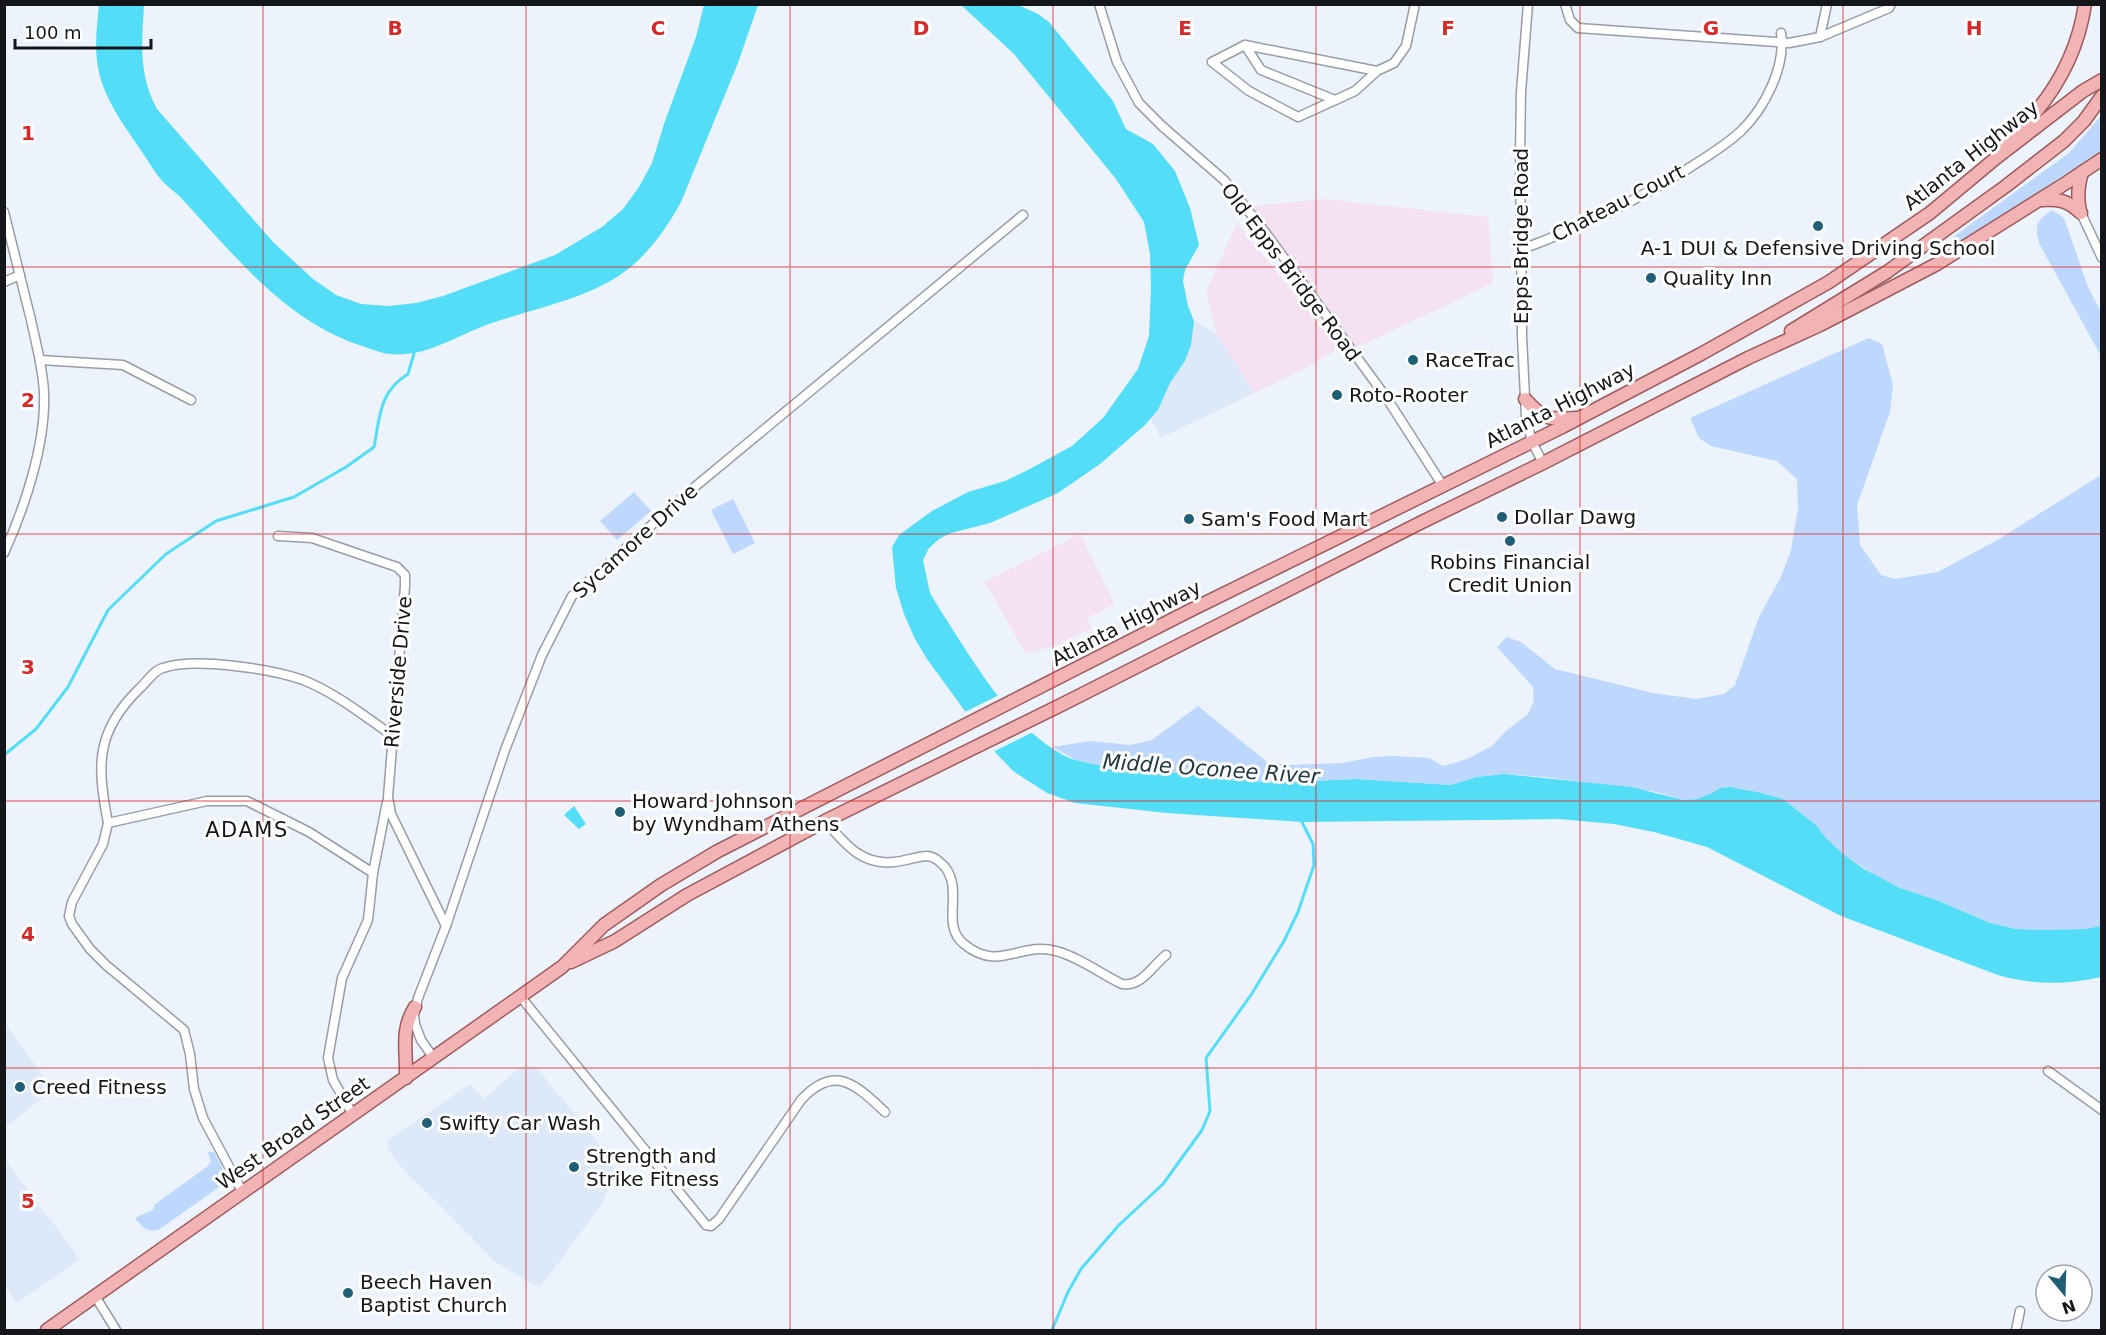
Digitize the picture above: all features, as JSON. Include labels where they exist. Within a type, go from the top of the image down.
[{"type":"main road","points":[[1996,158],[2051,92],[2079,36],[2085,4]]},
{"type":"main road","name":"Atlanta Highway","points":[[1001,707],[1579,418],[1701,354],[1829,282],[1930,213],[1996,158],[2083,91],[2102,80]]},
{"type":"main road","points":[[1748,358],[1887,272],[2006,186],[2064,141],[2084,121],[2102,96]]},
{"type":"main road","points":[[1543,464],[1936,264],[2102,159]]},
{"type":"main road","points":[[2081,213],[2077,198],[2082,172]]},
{"type":"main road","points":[[2040,200],[2061,199],[2072,204],[2081,213]]},
{"type":"main road","points":[[1525,399],[1536,411],[1549,419],[1579,418]]},
{"type":"main road","name":"West Broad Street","points":[[47,1330],[562,967],[615,941],[687,895],[825,821],[1063,704],[1422,522],[1543,464]]},
{"type":"main road","name":"West Broad Street","points":[[562,967],[604,925],[660,885],[737,841],[1001,707]]},
{"type":"main road","points":[[737,841],[748,861]]},
{"type":"main road","points":[[406,1078],[405,1027],[415,1007]]},
{"type":"street","name":"Old Epps Bridge Road","points":[[1099,4],[1117,62],[1139,103],[1224,180],[1386,397],[1443,486]]},
{"type":"street","points":[[1377,71],[1245,45],[1212,62],[1249,91],[1298,117],[1355,91],[1377,71],[1394,63],[1406,46],[1415,4]]},
{"type":"street","name":"Epps Bridge Road","points":[[1528,4],[1521,92],[1520,250],[1526,418],[1532,442],[1543,464]]},
{"type":"street","points":[[1565,4],[1570,20],[1578,28],[1782,38],[1820,37],[1889,8],[1891,4]]},
{"type":"street","points":[[1820,37],[1827,4]]},
{"type":"street","name":"Chateau Court","points":[[1520,250],[1647,193],[1724,144],[1750,121],[1778,75],[1782,38]]},
{"type":"street","points":[[1245,45],[1261,70],[1335,100]]},
{"type":"street","points":[[4,212],[40,360],[44,393],[42,427],[32,474],[14,533],[4,553]]},
{"type":"street","points":[[2081,213],[2102,258]]},
{"type":"street","name":"Sycamore Drive","points":[[415,1007],[446,926],[505,750],[542,656],[572,596],[709,475],[1023,215]]},
{"type":"street","points":[[4,282],[20,275]]},
{"type":"street","points":[[40,360],[123,365],[191,400]]},
{"type":"street","name":"Riverside Drive","points":[[278,536],[312,538],[397,567],[405,575],[388,797],[373,873],[368,920],[342,978],[328,1058],[333,1080],[352,1115]]},
{"type":"street","points":[[242,1191],[203,1118],[194,1089],[190,1054],[184,1030],[90,949],[69,916],[72,902],[103,844],[108,823],[102,793],[101,756],[105,738],[121,707],[161,668],[201,662],[301,680],[328,692],[393,736]]},
{"type":"street","name":"Riverside Drive","points":[[388,797],[391,814],[446,926]]},
{"type":"street","points":[[108,823],[207,801],[247,801],[309,832],[373,873]]},
{"type":"street","points":[[825,821],[848,848],[866,859],[892,862],[931,856],[940,862],[953,883],[954,931],[963,944],[979,955],[1000,957],[1028,950],[1055,951],[1122,984],[1130,985],[1140,981],[1166,955]]},
{"type":"street","points":[[520,996],[701,1222],[706,1225],[711,1226],[719,1219],[801,1100],[815,1087],[824,1082],[841,1080],[860,1089],[885,1112]]},
{"type":"street","points":[[415,1007],[414,1015],[418,1033],[433,1058]]},
{"type":"street","points":[[2048,1071],[2102,1110]]},
{"type":"street","points":[[95,1296],[116,1330]]},
{"type":"street","points":[[2016,1330],[2020,1311]]},
{"type":"shaded area","points":[[2101,116],[2101,151],[1957,245],[1952,242],[1953,237],[2069,153]]},
{"type":"shaded area","points":[[1325,199],[1488,217],[1493,283],[1369,342],[1358,346],[1350,344],[1250,206]]},
{"type":"shaded area","points":[[2052,210],[2064,218],[2088,287],[2101,312],[2101,356],[2040,245],[2038,225],[2043,217]]},
{"type":"shaded area","points":[[1237,223],[1337,346],[1333,352],[1311,365],[1254,393],[1217,334],[1206,292]]},
{"type":"shaded area","points":[[1194,321],[1217,334],[1254,393],[1161,438],[1151,419],[1170,383],[1185,361],[1191,345]]},
{"type":"shaded area","points":[[1869,338],[1882,344],[1893,385],[1890,412],[1857,505],[1860,545],[1881,575],[1895,579],[1938,572],[1999,539],[2101,475],[2102,926],[2085,929],[2044,930],[2016,929],[1990,923],[1939,901],[1900,888],[1876,876],[1842,853],[1816,825],[1783,799],[1743,789],[1720,788],[1697,799],[1684,800],[1657,792],[1545,777],[1504,774],[1477,777],[1451,785],[1355,779],[1275,783],[1098,765],[1076,760],[1052,747],[1091,741],[1130,745],[1152,740],[1198,706],[1267,762],[1291,765],[1343,763],[1393,756],[1429,758],[1443,766],[1467,759],[1492,746],[1506,731],[1528,714],[1534,701],[1533,687],[1497,647],[1507,637],[1521,642],[1555,669],[1653,693],[1696,699],[1724,694],[1735,685],[1759,617],[1781,577],[1791,550],[1798,508],[1797,479],[1777,461],[1711,446],[1699,438],[1690,418]]},
{"type":"shaded area","points":[[634,492],[651,511],[617,540],[600,521]]},
{"type":"shaded area","points":[[733,499],[755,543],[733,554],[711,510]]},
{"type":"shaded area","points":[[1080,534],[1115,604],[1087,618],[1092,628],[1060,644],[1030,653],[1024,651],[985,582]]},
{"type":"shaded area","points":[[5,1023],[53,1090],[4,1127]]},
{"type":"shaded area","points":[[529,1066],[536,1067],[605,1151],[613,1164],[614,1174],[602,1204],[540,1288],[494,1261],[410,1177],[387,1149],[388,1140],[470,1084],[483,1099],[517,1070]]},
{"type":"shaded area","points":[[208,1152],[214,1152],[222,1168],[224,1181],[222,1185],[160,1229],[152,1231],[143,1227],[135,1218],[153,1210],[154,1205],[208,1166],[211,1161]]},
{"type":"shaded area","points":[[4,1158],[80,1259],[17,1303],[5,1286]]},
{"type":"water","points":[[99,5],[144,5],[142,46],[144,71],[157,109],[273,242],[313,279],[336,295],[361,304],[389,306],[416,303],[443,296],[555,255],[602,227],[623,209],[639,187],[652,163],[696,37],[704,5],[758,5],[738,63],[681,202],[661,234],[636,262],[617,277],[587,292],[489,324],[441,345],[416,353],[403,354],[386,353],[356,344],[305,318],[282,301],[241,263],[181,197],[163,182],[121,120],[103,86],[96,36]]},
{"type":"water","points":[[961,5],[1018,5],[1049,22],[1113,101],[1126,129],[1153,144],[1175,171],[1190,208],[1199,245],[1185,270],[1183,281],[1188,306],[1194,321],[1191,345],[1185,361],[1170,383],[1158,410],[1144,426],[1100,464],[1058,493],[990,523],[951,533],[939,539],[929,548],[923,560],[930,593],[978,669],[1008,709],[1043,742],[1067,757],[1098,765],[1275,783],[1355,779],[1451,785],[1477,777],[1504,774],[1631,787],[1684,800],[1697,799],[1720,788],[1730,787],[1757,792],[1783,799],[1816,825],[1842,853],[1864,869],[1900,888],[1939,901],[1990,923],[2016,929],[2085,929],[2101,926],[2101,977],[2050,983],[2024,981],[1998,975],[1841,916],[1707,847],[1654,832],[1614,824],[1559,819],[1302,822],[1167,813],[1075,803],[1047,793],[1013,771],[994,751],[915,639],[896,588],[892,547],[899,535],[932,511],[968,492],[1005,481],[1072,446],[1103,418],[1138,369],[1149,336],[1150,254],[1144,222],[1116,179],[1014,54]]},
{"type":"water","points":[[574,806],[586,824],[579,829],[564,815]]},
{"type":"pier","points":[[1001,694],[1035,731],[991,753],[963,713]]},
{"type":"waterway","points":[[4,755],[36,729],[68,687],[108,610],[166,554],[216,521],[294,497],[346,467],[374,447],[382,406],[391,389],[408,374],[415,350]]},
{"type":"waterway","points":[[1052,1330],[1068,1292],[1081,1269],[1119,1225],[1163,1184],[1202,1130],[1210,1111],[1206,1058],[1251,995],[1284,941],[1298,912],[1314,865],[1313,844],[1302,822],[1303,818]]},
{"type":"place","name":"A-1 DUI & Defensive Driving School","points":[[1818,226]]},
{"type":"place","name":"Quality Inn","points":[[1651,278]]},
{"type":"place","name":"RaceTrac","points":[[1413,360]]},
{"type":"place","name":"Roto-Rooter","points":[[1337,395]]},
{"type":"place","name":"Dollar Dawg","points":[[1502,517]]},
{"type":"place","name":"Sam's Food Mart","points":[[1189,519]]},
{"type":"place","name":"Robins Financial Credit Union","points":[[1510,541]]},
{"type":"place","name":"Howard Johnson by Wyndham Athens","points":[[620,812]]},
{"type":"place","name":"Creed Fitness","points":[[20,1087]]},
{"type":"place","name":"Swifty Car Wash","points":[[427,1123]]},
{"type":"place","name":"Strength and Strike Fitness","points":[[574,1167]]},
{"type":"place","name":"Beech Haven Baptist Church","points":[[348,1293]]},
{"type":"district","name":"ADAMS","points":[[247,830]]},
{"type":"water label","name":"Middle Oconee River","points":[[1211,769]]}]
